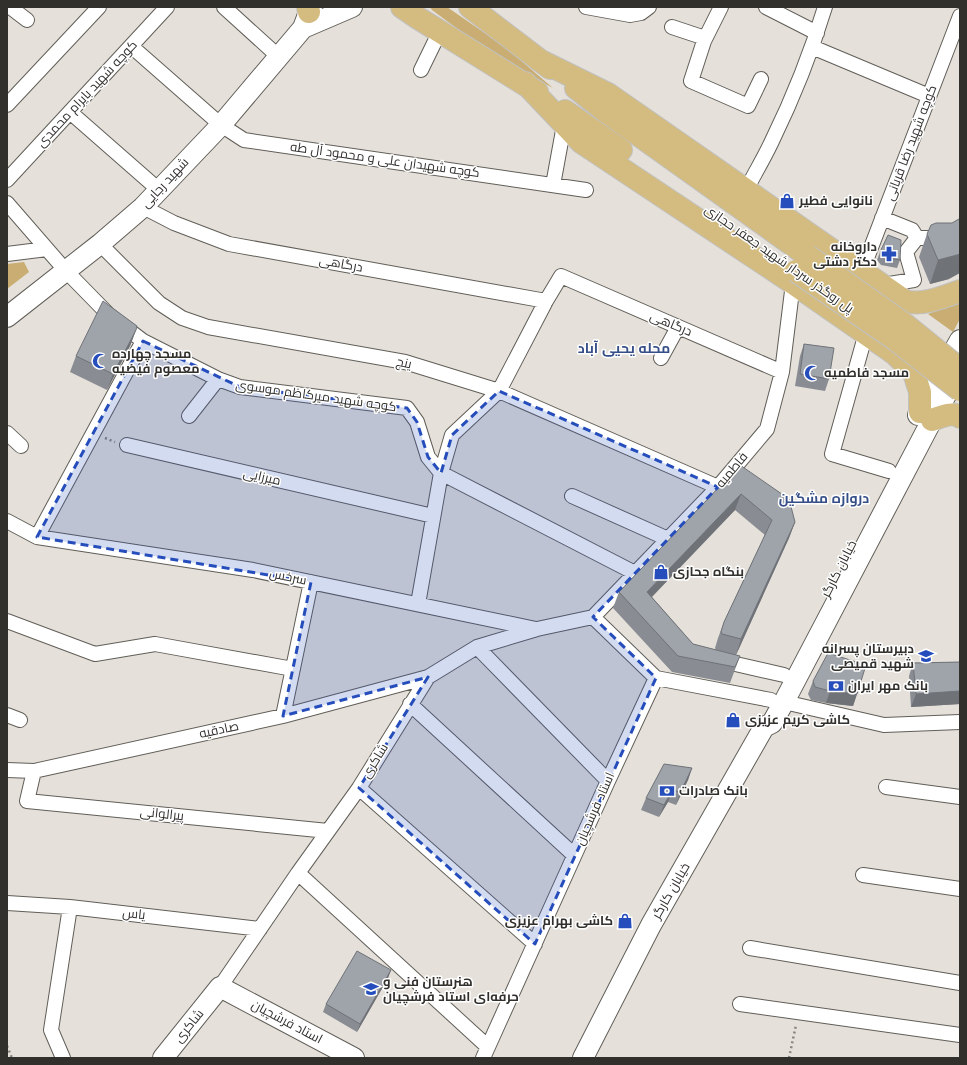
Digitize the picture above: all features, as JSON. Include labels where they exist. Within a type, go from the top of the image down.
[{"type":"main road","name":"شهید رجایی","points":[[7,317],[66,272],[143,207],[221,125],[279,57],[308,14],[352,7]]},
{"type":"main road","points":[[470,7],[539,60],[608,94],[746,190],[804,263],[866,333],[895,354],[914,373],[926,416]]},
{"type":"main road","points":[[412,11],[440,31],[525,83],[581,142],[804,263],[862,270],[905,301],[914,303],[928,301],[960,291]]},
{"type":"main road","name":"پل روگذر سردار شهید جعفر حجازی","points":[[539,60],[804,263],[896,340],[960,390]]},
{"type":"main road","name":"پل روگذر سردار شهید جعفر حجازی","points":[[525,83],[595,133],[907,326],[960,369]]},
{"type":"main road","points":[[926,416],[960,340]]},
{"type":"main road","points":[[926,416],[960,369]]},
{"type":"main road","points":[[926,416],[957,414],[960,416]]},
{"type":"main road","name":"خیابان کارگر","points":[[583,1058],[651,925],[764,727],[772,723],[784,675],[889,471],[926,416]]},
{"type":"main road","name":"خیابان کارگر","points":[[778,701],[926,416]]},
{"type":"main road","name":"شاکری","points":[[163,1058],[220,987]]},
{"type":"main road","name":"استاد فرشچیان","points":[[220,987],[354,1058]]},
{"type":"street","points":[[10,7],[27,20]]},
{"type":"street","points":[[7,105],[99,7]]},
{"type":"street","name":"کوچه شهید بایرام محمدی","points":[[7,180],[167,7]]},
{"type":"street","points":[[224,7],[279,57]]},
{"type":"street","points":[[586,7],[630,15],[641,13],[649,7]]},
{"type":"street","points":[[721,7],[705,38],[691,81],[748,106],[761,79]]},
{"type":"street","points":[[766,7],[817,33]]},
{"type":"street","points":[[746,190],[772,142],[791,100],[812,47],[825,7]]},
{"type":"street","name":"کوچه شهید رضا قربانی","points":[[862,270],[929,96],[956,40],[960,16]]},
{"type":"street","points":[[672,27],[705,38]]},
{"type":"street","points":[[421,70],[440,31]]},
{"type":"street","name":"کوچه شهیدان علی و محمود آل طه","points":[[131,46],[221,125],[244,140],[586,190]]},
{"type":"street","points":[[812,47],[929,96]]},
{"type":"street","points":[[70,112],[159,190]]},
{"type":"street","points":[[553,185],[564,125]]},
{"type":"street","name":"کوچه شهید میرکاظم موسوی","points":[[7,203],[66,272],[110,316],[143,341],[218,379],[240,387],[407,408],[417,422],[428,457],[441,473],[635,573]]},
{"type":"street","name":"درگاهی","points":[[143,207],[174,223],[229,244],[546,301],[561,276],[782,372]]},
{"type":"street","points":[[882,218],[912,230],[917,238]]},
{"type":"street","points":[[917,238],[943,238]]},
{"type":"street","points":[[883,285],[914,280],[906,252],[917,238]]},
{"type":"street","name":"ینج","points":[[100,244],[159,303],[182,318],[208,327],[405,362],[499,391],[718,487]]},
{"type":"street","points":[[7,254],[47,249]]},
{"type":"street","name":"فاطمیه","points":[[593,617],[718,487],[767,429],[782,372],[804,263]]},
{"type":"street","points":[[418,604],[441,473],[452,435],[499,391],[546,301]]},
{"type":"street","points":[[661,358],[678,327]]},
{"type":"street","points":[[866,333],[832,454],[889,471]]},
{"type":"street","points":[[37,537],[143,341]]},
{"type":"street","points":[[189,416],[218,379]]},
{"type":"street","points":[[7,433],[21,446]]},
{"type":"street","name":"میرزایی","points":[[127,445],[433,516]]},
{"type":"street","points":[[572,496],[668,539]]},
{"type":"street","name":"سرخس","points":[[7,521],[37,537],[253,570],[537,629]]},
{"type":"street","points":[[283,716],[311,582]]},
{"type":"street","points":[[593,617],[656,678],[778,701],[884,724],[960,722]]},
{"type":"street","name":"شاکری","points":[[220,987],[298,873],[359,788],[428,677],[477,647],[537,629],[593,617]]},
{"type":"street","points":[[7,621],[95,654],[155,644],[293,669]]},
{"type":"street","points":[[477,647],[608,781]]},
{"type":"street","points":[[707,657],[784,675]]},
{"type":"street","name":"صادقیه","points":[[7,770],[34,771],[283,716],[428,677]]},
{"type":"street","name":"استاد فرشچیان","points":[[298,873],[486,1052],[574,855],[656,678]]},
{"type":"street","points":[[410,704],[574,855]]},
{"type":"street","name":"پیرالوانی","points":[[34,771],[27,801],[328,831]]},
{"type":"street","points":[[359,788],[534,944]]},
{"type":"street","points":[[886,788],[960,797]]},
{"type":"street","points":[[863,875],[960,889]]},
{"type":"street","name":"یاس","points":[[7,903],[70,907],[260,929]]},
{"type":"street","points":[[62,1058],[51,1030],[70,907]]},
{"type":"street","points":[[750,948],[960,983]]},
{"type":"street","points":[[740,1004],[960,1035]]},
{"type":"path","points":[[93,435],[127,445]]},
{"type":"path","points":[[789,1058],[798,1012]]},
{"type":"path","points":[[7,1046],[12,1058]]},
{"type":"highlighted area","points":[[143,341],[240,387],[407,408],[417,422],[428,457],[441,473],[452,435],[499,391],[718,487],[593,617],[656,678],[535,944],[359,788],[428,677],[283,716],[311,582],[37,537]]},
{"type":"shaded area","points":[[430,7],[447,7],[505,47],[553,88],[497,58]]},
{"type":"shaded area","points":[[24,262],[29,272],[7,289],[7,264]]},
{"type":"shaded area","points":[[960,301],[960,319],[953,332],[928,314]]},
{"type":"building","points":[[959,219],[960,254],[938,260],[927,234],[931,225],[936,223],[952,223]]},
{"type":"building","points":[[888,235],[901,240],[900,260],[884,257],[880,252]]},
{"type":"building","name":"مسجد چهارده معصوم فیضیه","points":[[103,301],[137,326],[113,374],[76,356]]},
{"type":"building","points":[[804,344],[834,348],[829,379],[800,374]]},
{"type":"building","points":[[740,465],[789,499],[795,522],[741,639],[722,634],[721,632],[724,622],[772,520],[741,494],[647,592],[693,644],[740,656],[735,667],[678,656],[619,592]]},
{"type":"building","points":[[828,653],[866,665],[857,694],[830,691],[815,687],[813,681]]},
{"type":"building","points":[[960,662],[960,691],[916,694],[913,663]]},
{"type":"building","points":[[664,764],[692,768],[680,793],[673,789],[664,805],[646,798]]},
{"type":"building","points":[[357,951],[391,970],[360,1024],[326,1004]]},
{"type":"place","name":"نانوایی فطیر","points":[[787,201]]},
{"type":"place","name":"داروخانه دکتر دشتی","points":[[889,254]]},
{"type":"place","name":"مسجد چهارده معصوم فیضیه","points":[[100,361]]},
{"type":"place","name":"مسجد فاطمیه","points":[[812,373]]},
{"type":"place","name":"بنگاه جحازی","points":[[661,572]]},
{"type":"place","name":"دبیرستان پسرانه شهید قمیصی","points":[[926,656]]},
{"type":"place","name":"بانک مهر ایران","points":[[836,686]]},
{"type":"place","name":"کاشی کریم عزیزی","points":[[733,720]]},
{"type":"place","name":"بانک صادرات","points":[[667,791]]},
{"type":"place","name":"کاشی بهرام عزیزی","points":[[625,921]]},
{"type":"place","name":"هنرستان فنی و حرفه‌ای استاد فرشچیان","points":[[371,989]]},
{"type":"district","name":"محله یحیی آباد","points":[[624,348]]},
{"type":"district","name":"دروازه مشگین","points":[[824,498]]}]
